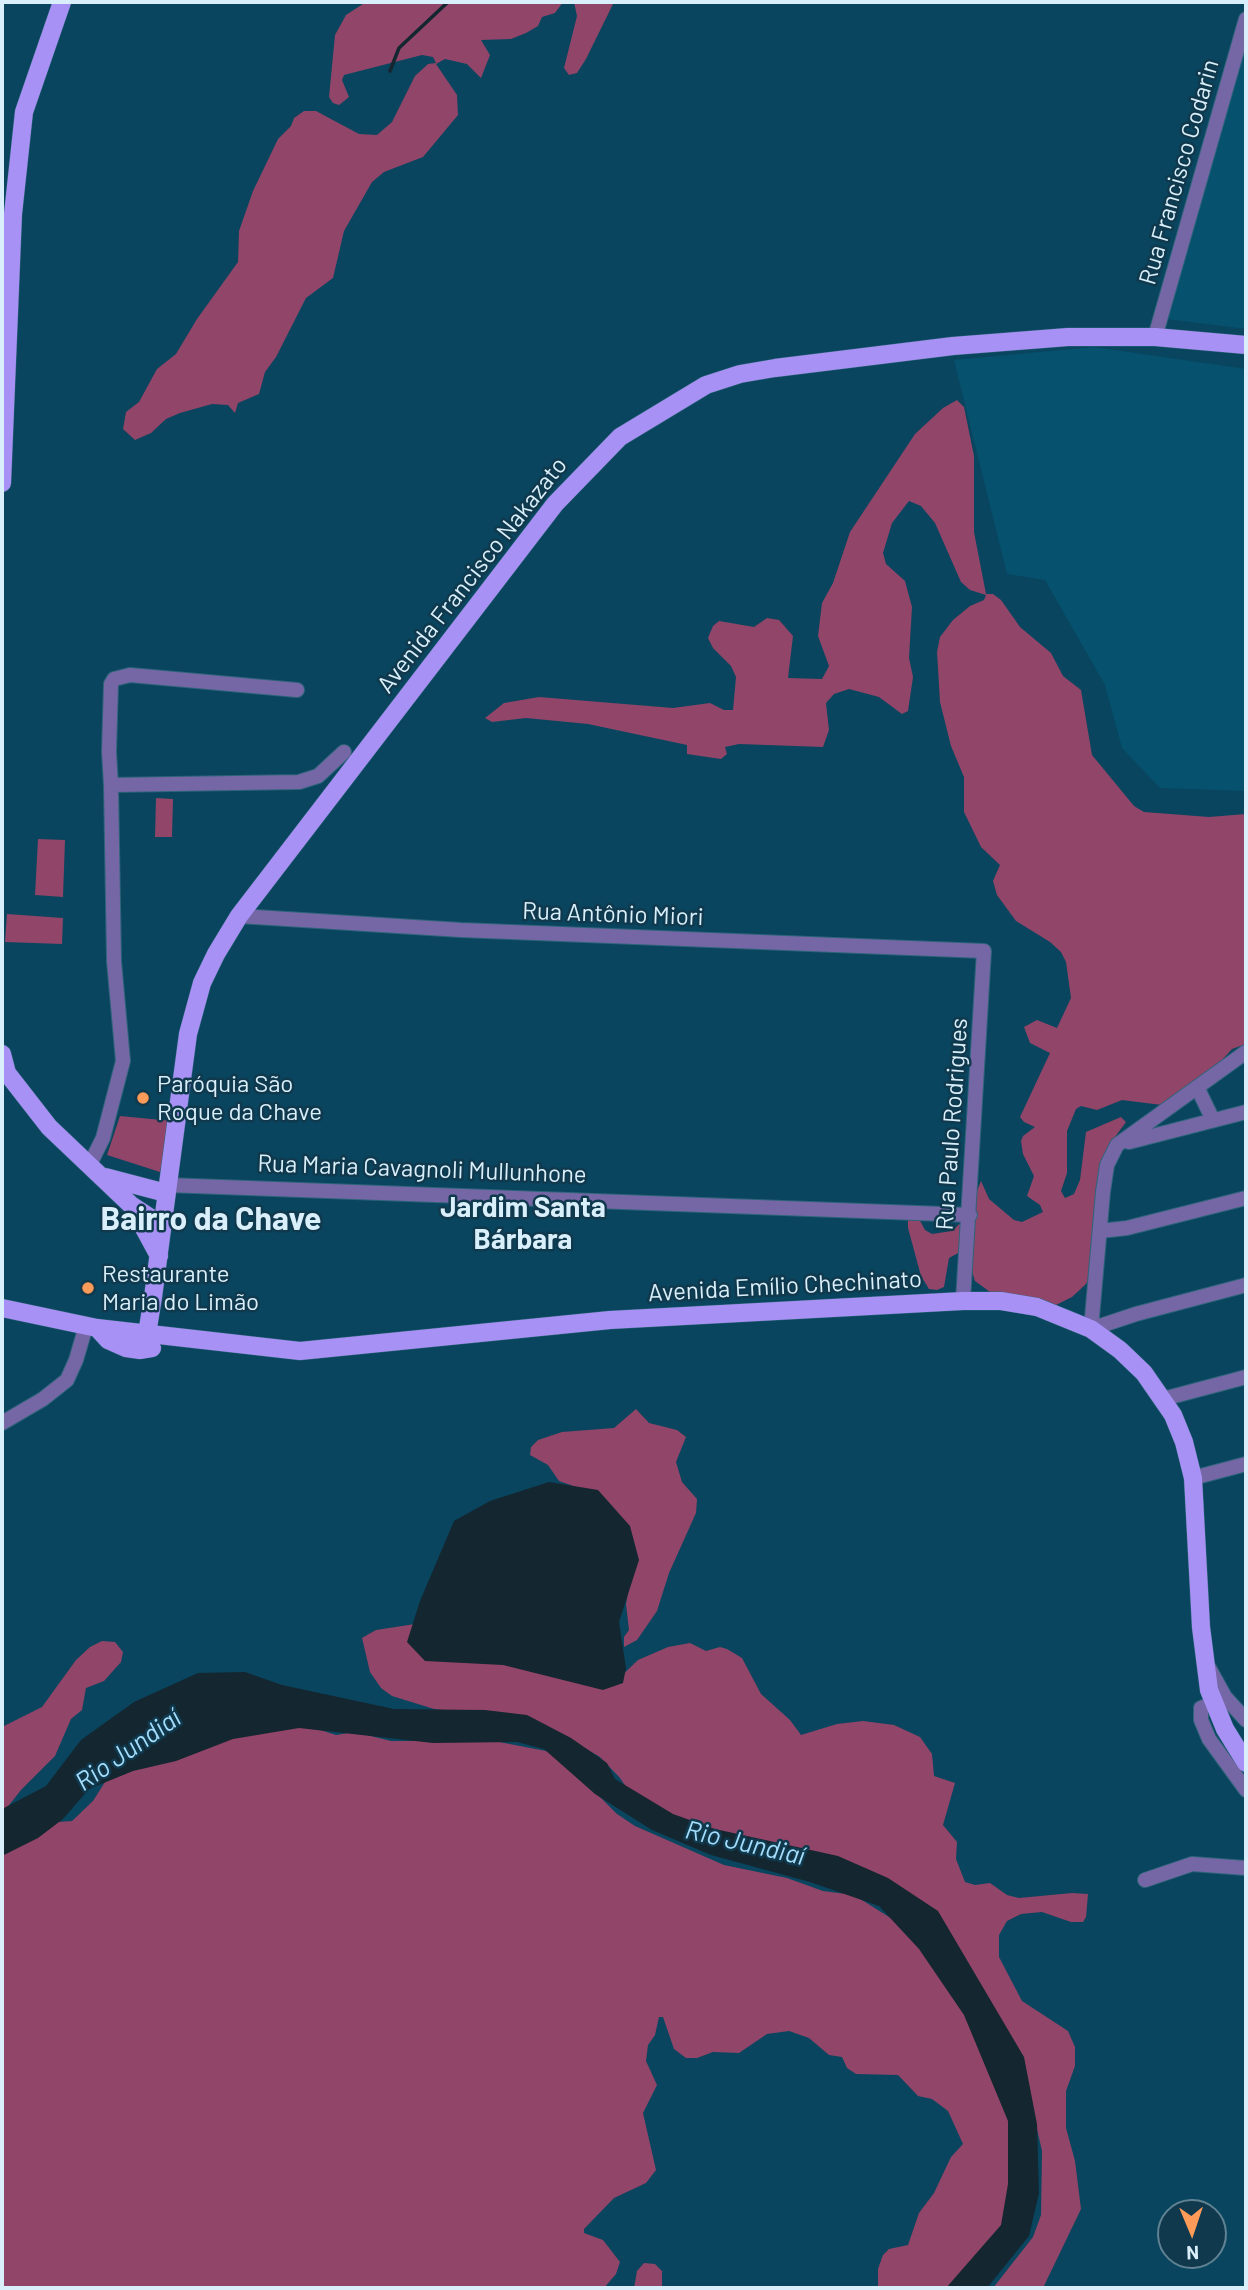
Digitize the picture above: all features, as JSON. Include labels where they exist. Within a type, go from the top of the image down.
[{"type":"main road","points":[[2,483],[13,214],[24,112],[62,2]]},
{"type":"main road","name":"Avenida Francisco Nakazato","points":[[144,1342],[159,1256],[188,1034],[202,983],[239,916],[555,504],[620,437],[706,385],[740,374],[953,346],[1068,337],[1155,337],[1246,345]]},
{"type":"main road","points":[[2,1054],[8,1073],[41,1117],[131,1205],[163,1226]]},
{"type":"main road","name":"Rua Maria Cavagnoli Mullunhone","points":[[105,1177],[167,1189]]},
{"type":"main road","points":[[131,1205],[159,1256]]},
{"type":"main road","name":"Avenida Emílio Chechinato","points":[[91,1327],[115,1344],[177,1338],[300,1350],[351,1348],[556,1324],[962,1301],[1001,1301],[1037,1307],[1091,1329],[1128,1358],[1163,1399],[1184,1442],[1193,1478],[1204,1658],[1214,1703],[1225,1729],[1246,1763]]},
{"type":"main road","points":[[2,1308],[91,1327]]},
{"type":"street","name":"Rua Francisco Codarin","points":[[1155,337],[1246,19]]},
{"type":"street","points":[[90,1164],[106,1128],[122,1061],[114,961],[109,752],[111,684],[114,679],[131,675],[297,690]]},
{"type":"street","points":[[111,785],[299,782],[318,776],[344,752]]},
{"type":"street","name":"Rua Antônio Miori","points":[[239,916],[474,931],[984,951]]},
{"type":"street","name":"Rua Paulo Rodrigues","points":[[962,1301],[970,1215],[984,951]]},
{"type":"street","points":[[1246,1052],[1117,1145],[1107,1165],[1091,1329],[1136,1314],[1246,1285]]},
{"type":"street","points":[[1198,1089],[1213,1120]]},
{"type":"street","points":[[1117,1145],[1246,1112]]},
{"type":"street","name":"Rua Maria Cavagnoli Mullunhone","points":[[167,1189],[970,1215]]},
{"type":"street","points":[[1100,1231],[1127,1228],[1246,1198]]},
{"type":"street","points":[[2,1423],[43,1399],[67,1380],[91,1327]]},
{"type":"street","points":[[1163,1399],[1246,1377]]},
{"type":"street","points":[[1193,1478],[1246,1464]]},
{"type":"street","points":[[1204,1658],[1225,1697],[1246,1720]]},
{"type":"street","points":[[1214,1703],[1200,1708],[1201,1720],[1209,1739],[1246,1790]]},
{"type":"street","points":[[1145,1880],[1192,1864],[1246,1868]]},
{"type":"shaded area","points":[[366,2],[563,2],[555,13],[542,17],[538,26],[526,33],[511,39],[481,40],[490,55],[481,78],[467,64],[445,59],[436,64],[457,95],[458,115],[423,157],[384,172],[372,182],[344,231],[333,278],[306,298],[276,357],[265,372],[259,394],[238,403],[235,413],[228,405],[212,404],[180,413],[166,419],[151,433],[135,440],[123,429],[126,412],[139,402],[157,369],[176,354],[197,319],[238,262],[239,231],[253,191],[278,139],[291,126],[294,118],[304,111],[316,111],[359,134],[377,135],[392,122],[415,76],[428,64],[436,63],[433,57],[422,55],[344,75],[342,80],[349,97],[339,105],[333,103],[329,97],[335,35],[346,15]]},
{"type":"shaded area","points":[[574,2],[614,2],[586,59],[577,73],[569,75],[564,68],[577,16]]},
{"type":"shaded area","points":[[1246,42],[1246,329],[1166,319]]},
{"type":"shaded area","points":[[1094,347],[1246,369],[1246,791],[1160,788],[1122,748],[1105,685],[1045,580],[1007,574],[954,360]]},
{"type":"shaded area","points":[[957,400],[964,407],[974,456],[974,532],[986,594],[993,594],[1001,600],[1020,627],[1051,653],[1063,676],[1081,690],[1092,755],[1134,806],[1144,812],[1209,817],[1246,814],[1246,1044],[1232,1049],[1205,1079],[1162,1105],[1122,1100],[1097,1110],[1081,1106],[1076,1109],[1067,1131],[1067,1173],[1061,1191],[1065,1198],[1074,1194],[1080,1180],[1086,1132],[1121,1117],[1126,1122],[1112,1141],[1100,1260],[1086,1284],[1072,1297],[1054,1306],[990,1292],[975,1281],[967,1255],[962,1251],[949,1258],[944,1287],[929,1289],[921,1276],[908,1228],[908,1218],[917,1215],[925,1230],[932,1234],[952,1231],[966,1218],[981,1181],[989,1199],[1014,1220],[1022,1222],[1043,1212],[1040,1205],[1027,1196],[1034,1176],[1023,1154],[1021,1141],[1023,1136],[1035,1127],[1020,1117],[1050,1053],[1030,1043],[1024,1027],[1037,1020],[1057,1028],[1071,998],[1066,962],[1061,952],[1016,921],[997,895],[993,881],[1000,865],[981,847],[964,812],[964,777],[951,746],[940,702],[937,652],[940,637],[953,620],[970,606],[984,600],[986,595],[970,590],[961,582],[935,523],[921,506],[909,501],[892,523],[883,553],[886,564],[905,581],[912,607],[909,658],[913,677],[908,711],[902,714],[879,697],[849,689],[834,694],[826,703],[829,730],[823,747],[739,744],[725,747],[727,754],[721,759],[687,754],[687,745],[588,724],[526,718],[492,722],[485,718],[504,703],[539,697],[673,708],[710,703],[724,710],[733,710],[736,677],[731,666],[713,648],[708,638],[713,626],[719,621],[754,627],[767,618],[779,620],[793,636],[788,678],[822,679],[829,666],[818,636],[822,603],[833,583],[850,532],[915,434],[943,408]]},
{"type":"shaded area","points":[[156,798],[173,799],[172,837],[155,837]]},
{"type":"shaded area","points":[[38,839],[65,840],[63,897],[35,895]]},
{"type":"shaded area","points":[[7,914],[63,918],[62,944],[5,942]]},
{"type":"shaded area","points":[[120,1116],[172,1121],[160,1172],[107,1155]]},
{"type":"shaded area","points":[[636,1409],[649,1423],[677,1430],[686,1437],[676,1462],[682,1482],[697,1499],[696,1513],[669,1573],[657,1611],[637,1640],[624,1647],[624,1637],[629,1630],[626,1604],[633,1564],[596,1494],[559,1481],[548,1465],[530,1455],[531,1447],[538,1440],[562,1432],[614,1428]]},
{"type":"shaded area","points":[[415,1624],[613,1684],[638,1660],[668,1647],[690,1643],[706,1651],[720,1647],[727,1649],[742,1658],[761,1694],[790,1720],[801,1735],[837,1724],[863,1721],[894,1725],[920,1737],[932,1754],[934,1776],[955,1783],[943,1825],[957,1842],[956,1859],[965,1882],[975,1885],[990,1883],[1007,1895],[1019,1898],[1088,1894],[1083,1922],[1071,1922],[1042,1912],[1021,1914],[1007,1921],[999,1935],[999,1957],[1022,2001],[1068,2031],[1075,2047],[1075,2066],[1066,2091],[1066,2128],[1075,2161],[1081,2209],[1043,2288],[993,2288],[1033,2237],[1041,2215],[1042,2151],[1023,2068],[943,1930],[639,1806],[620,1778],[600,1757],[556,1731],[521,1720],[434,1709],[392,1696],[381,1688],[370,1672],[362,1638],[376,1630]]},
{"type":"shaded area","points":[[102,1641],[115,1642],[123,1652],[121,1662],[104,1681],[86,1688],[82,1710],[71,1719],[55,1756],[21,1790],[2,1814],[2,1727],[42,1707],[76,1660],[90,1647]]},
{"type":"shaded area","points":[[308,1726],[336,1735],[355,1732],[391,1741],[494,1741],[546,1751],[564,1761],[617,1814],[635,1826],[724,1865],[787,1878],[823,1891],[854,1895],[897,1922],[951,1983],[1005,2081],[1025,2187],[962,2288],[878,2288],[878,2269],[883,2255],[889,2249],[908,2245],[919,2213],[934,2193],[951,2157],[963,2144],[948,2111],[932,2099],[918,2096],[898,2075],[856,2074],[847,2068],[842,2057],[829,2055],[809,2038],[789,2031],[767,2034],[739,2053],[713,2052],[697,2058],[686,2058],[674,2049],[663,2017],[659,2017],[655,2035],[648,2045],[646,2061],[657,2085],[643,2113],[656,2170],[646,2183],[614,2198],[584,2229],[584,2233],[603,2240],[620,2262],[616,2274],[604,2288],[2,2288],[2,1855],[22,1844],[44,1823],[72,1821],[93,1801],[105,1782],[228,1728]]},
{"type":"shaded area","points":[[644,2263],[655,2264],[662,2271],[662,2288],[634,2288],[637,2271]]},
{"type":"water","points":[[549,1482],[598,1490],[630,1526],[639,1560],[619,1622],[626,1668],[623,1683],[603,1690],[503,1665],[425,1661],[407,1642],[420,1601],[454,1521],[490,1501]]},
{"type":"water","name":"Rio Jundiaí","points":[[245,1672],[282,1685],[394,1709],[485,1710],[527,1715],[571,1738],[607,1763],[615,1779],[673,1814],[715,1829],[838,1856],[888,1878],[938,1911],[1024,2057],[1037,2124],[1039,2193],[1029,2236],[987,2288],[946,2288],[1001,2225],[1008,2184],[1008,2121],[964,2015],[919,1949],[879,1906],[810,1882],[711,1855],[652,1830],[595,1794],[544,1749],[517,1742],[433,1743],[299,1728],[233,1739],[176,1761],[133,1771],[89,1789],[63,1819],[38,1838],[2,1856],[2,1809],[46,1786],[81,1740],[134,1702],[198,1673]]},
{"type":"waterway","points":[[390,71],[399,48],[448,2]]},
{"type":"place","name":"Paróquia São Roque da Chave","points":[[143,1098]]},
{"type":"place","name":"Restaurante Maria do Limão","points":[[88,1288]]},
{"type":"district","name":"Bairro da Chave","points":[[211,1219]]},
{"type":"district","name":"Jardim Santa Bárbara","points":[[523,1224]]}]
